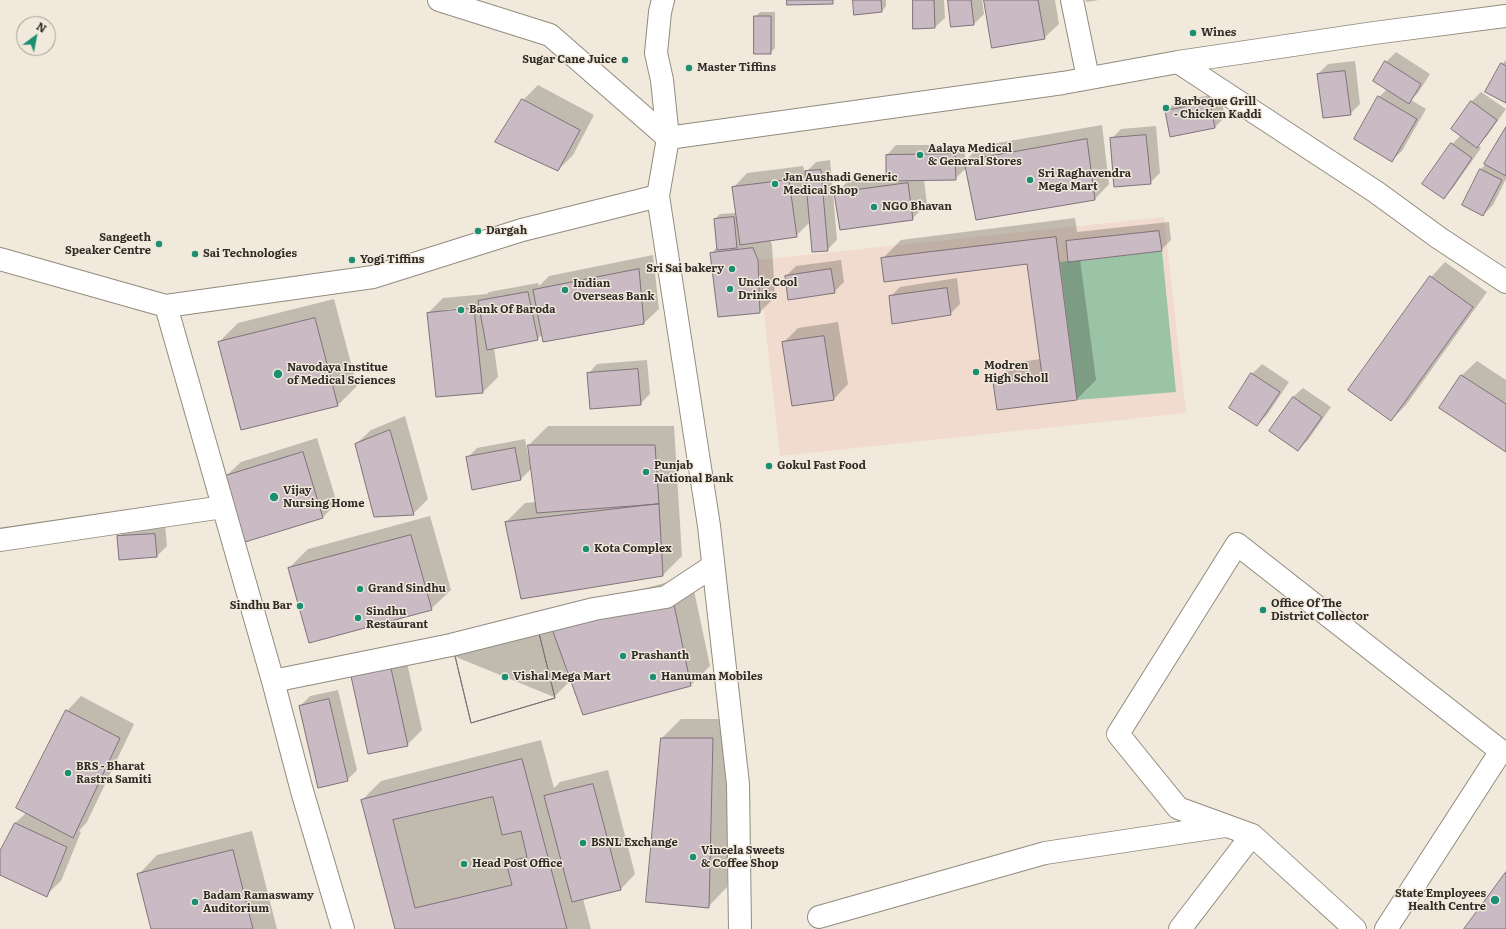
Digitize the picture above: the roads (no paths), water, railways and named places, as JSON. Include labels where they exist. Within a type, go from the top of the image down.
[{"type":"street","points":[[439,0],[550,36],[668,138],[1088,78],[1178,62],[1374,33],[1506,16]]},
{"type":"street","points":[[663,0],[660,12],[656,53],[662,80],[668,138],[658,196],[709,526],[738,784],[740,929]]},
{"type":"street","points":[[1072,0],[1088,78]]},
{"type":"street","points":[[1178,62],[1376,192],[1439,238],[1506,282]]},
{"type":"street","points":[[0,259],[166,306],[373,277],[522,230],[658,196]]},
{"type":"street","points":[[166,306],[273,681],[302,791],[343,929]]},
{"type":"street","points":[[0,540],[223,507]]},
{"type":"street","points":[[1355,929],[1252,835],[1178,808],[1118,734],[1237,544],[1501,751],[1386,929]]},
{"type":"street","points":[[273,681],[451,645],[594,609],[666,597],[713,566]]},
{"type":"street","points":[[819,918],[1045,852],[1226,826]]},
{"type":"street","points":[[1180,929],[1252,835]]},
{"type":"place","name":"Wines","points":[[1193,33]]},
{"type":"place","name":"Sugar Cane Juice","points":[[625,60]]},
{"type":"place","name":"Master Tiffins","points":[[689,68]]},
{"type":"place","name":"Barbeque Grill - Chicken Kaddi","points":[[1166,108]]},
{"type":"place","name":"Aalaya Medical & General Stores","points":[[920,155]]},
{"type":"place","name":"Sri Raghavendra Mega Mart","points":[[1030,180]]},
{"type":"place","name":"Jan Aushadi Generic Medical Shop","points":[[775,184]]},
{"type":"place","name":"NGO Bhavan","points":[[874,207]]},
{"type":"place","name":"Dargah","points":[[478,231]]},
{"type":"place","name":"Sangeeth Speaker Centre","points":[[159,244]]},
{"type":"place","name":"Sai Technologies","points":[[195,254]]},
{"type":"place","name":"Yogi Tiffins","points":[[352,260]]},
{"type":"place","name":"Sri Sai bakery","points":[[732,269]]},
{"type":"place","name":"Uncle Cool Drinks","points":[[730,289]]},
{"type":"place","name":"Indian Overseas Bank","points":[[565,290]]},
{"type":"place","name":"Bank Of Baroda","points":[[461,310]]},
{"type":"place","name":"Modren High Scholl","points":[[976,372]]},
{"type":"place","name":"Navodaya Institue of Medical Sciences","points":[[278,374]]},
{"type":"place","name":"Gokul Fast Food","points":[[769,466]]},
{"type":"place","name":"Punjab National Bank","points":[[646,472]]},
{"type":"place","name":"Vijay Nursing Home","points":[[274,497]]},
{"type":"place","name":"Kota Complex","points":[[586,549]]},
{"type":"place","name":"Grand Sindhu","points":[[360,589]]},
{"type":"place","name":"Sindhu Bar","points":[[300,606]]},
{"type":"place","name":"Office Of The District Collector","points":[[1263,610]]},
{"type":"place","name":"Sindhu Restaurant","points":[[358,618]]},
{"type":"place","name":"Prashanth","points":[[623,656]]},
{"type":"place","name":"Vishal Mega Mart","points":[[505,677]]},
{"type":"place","name":"Hanuman Mobiles","points":[[653,677]]},
{"type":"place","name":"BRS - Bharat Rastra Samiti","points":[[68,773]]},
{"type":"place","name":"BSNL Exchange","points":[[583,843]]},
{"type":"place","name":"Vineela Sweets & Coffee Shop","points":[[693,857]]},
{"type":"place","name":"Head Post Office","points":[[464,864]]},
{"type":"place","name":"State Employees Health Centre","points":[[1495,900]]},
{"type":"place","name":"Badam Ramaswamy Auditorium","points":[[195,902]]}]
